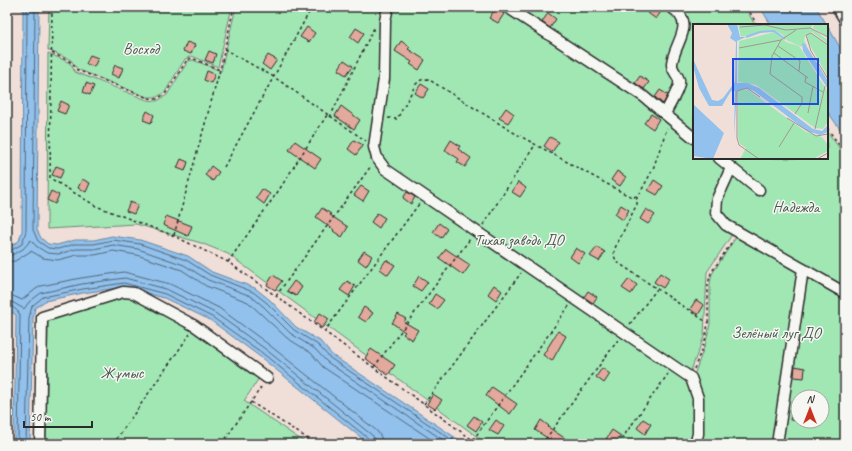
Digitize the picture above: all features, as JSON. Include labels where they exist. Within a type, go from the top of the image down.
[{"type":"street","points":[[388,7],[385,21],[384,80],[374,147],[377,158],[385,169],[691,378],[698,398],[698,434],[695,444]]},
{"type":"street","points":[[507,7],[643,96],[693,137]]},
{"type":"street","points":[[668,116],[679,85],[679,79],[672,67],[673,57],[684,30],[678,11],[671,7]]},
{"type":"street","points":[[837,7],[845,20]]},
{"type":"street","points":[[720,159],[759,190]]},
{"type":"street","points":[[731,168],[717,199],[716,213],[726,225],[845,293]]},
{"type":"street","points":[[777,444],[803,269]]},
{"type":"street","points":[[40,444],[42,317],[123,292],[134,292],[195,326],[267,378]]},
{"type":"path","points":[[52,7],[50,178],[96,206],[174,236],[228,262],[478,444]]},
{"type":"path","points":[[174,236],[220,70],[234,7]]},
{"type":"path","points":[[747,7],[756,24]]},
{"type":"path","points":[[224,167],[311,9]]},
{"type":"path","points":[[330,117],[375,26],[380,22],[385,21]]},
{"type":"path","points":[[224,49],[274,77],[326,115],[374,147]]},
{"type":"path","points":[[51,53],[71,62],[76,70],[148,98],[157,99],[166,93],[187,60],[192,58],[220,70]]},
{"type":"path","points":[[378,115],[396,119],[416,84],[421,80],[428,79],[510,132],[627,195],[637,196]]},
{"type":"path","points":[[228,262],[279,190],[326,115]]},
{"type":"path","points":[[668,116],[653,169],[645,186],[637,196],[637,204],[613,253],[618,262],[708,323]]},
{"type":"path","points":[[828,129],[845,153]]},
{"type":"path","points":[[374,368],[477,232],[535,145]]},
{"type":"path","points":[[276,296],[377,158]]},
{"type":"path","points":[[324,332],[425,196]]},
{"type":"path","points":[[691,378],[705,341],[708,323],[708,284],[711,273],[738,232]]},
{"type":"path","points":[[424,404],[526,265]]},
{"type":"path","points":[[542,444],[657,289]]},
{"type":"path","points":[[473,440],[575,298]]},
{"type":"path","points":[[113,444],[195,326]]},
{"type":"path","points":[[618,444],[674,366]]},
{"type":"path","points":[[222,444],[267,378]]},
{"type":"path","points":[[251,402],[316,444]]},
{"type":"green space","name":"Восход","points":[[49,7],[232,7],[218,67],[192,56],[185,59],[165,92],[157,97],[147,97],[77,69],[71,60],[48,50]]},
{"type":"green space","name":"Тихая заводь ДО","points":[[236,7],[503,7],[646,103],[693,141],[693,159],[715,159],[727,169],[713,213],[733,233],[707,272],[704,336],[690,373],[695,411],[692,440],[690,444],[487,444],[228,254],[201,243],[136,224],[47,229],[48,53],[70,63],[75,72],[147,100],[157,101],[167,95],[188,61],[193,60],[221,71]]},
{"type":"green space","points":[[515,7],[745,7],[754,24],[693,24],[693,132]]},
{"type":"green space","name":"Надежда","points":[[828,132],[845,156],[845,291],[729,224],[720,212],[721,201],[736,168],[726,159],[828,159]]},
{"type":"green space","name":"Зелёный луг ДО","points":[[738,234],[845,295],[845,444],[697,444],[693,378],[706,342],[710,324],[710,284],[712,274]]},
{"type":"green space","name":"Жұмыс","points":[[121,298],[134,298],[194,331],[259,378],[244,401],[307,444],[46,444],[48,321]]},
{"type":"water","points":[[23,7],[39,7],[37,230],[41,238],[48,244],[57,245],[75,240],[94,240],[112,236],[140,240],[188,256],[212,272],[255,288],[270,300],[296,327],[320,341],[332,355],[465,444],[369,444],[259,356],[210,320],[164,298],[124,287],[83,293],[45,301],[35,308],[33,318],[30,444],[14,444],[16,315],[7,309],[7,248],[19,241],[22,231]]},
{"type":"water","points":[[760,7],[816,7],[826,24],[770,24]]},
{"type":"water","points":[[828,27],[845,56],[845,136],[828,112]]},
{"type":"building","points":[[652,7],[659,7],[662,10],[656,19],[648,13]]},
{"type":"building","points":[[496,8],[504,14],[498,23],[489,18]]},
{"type":"building","points":[[548,13],[556,19],[550,28],[542,22]]},
{"type":"building","points":[[307,27],[315,33],[309,42],[300,37]]},
{"type":"building","points":[[356,28],[364,33],[358,43],[350,37]]},
{"type":"building","points":[[401,41],[410,47],[408,49],[425,60],[419,70],[410,64],[412,62],[395,51]]},
{"type":"building","points":[[187,42],[195,45],[191,54],[183,51]]},
{"type":"building","points":[[209,51],[216,54],[213,63],[205,60]]},
{"type":"building","points":[[90,55],[98,58],[94,67],[86,64]]},
{"type":"building","points":[[268,55],[277,60],[270,70],[262,64]]},
{"type":"building","points":[[344,60],[353,66],[346,75],[338,70]]},
{"type":"building","points":[[115,65],[123,68],[119,78],[111,74]]},
{"type":"building","points":[[207,71],[215,74],[211,83],[204,80]]},
{"type":"building","points":[[640,76],[649,82],[644,89],[635,83]]},
{"type":"building","points":[[86,83],[94,86],[90,95],[83,92]]},
{"type":"building","points":[[421,84],[429,89],[423,98],[415,93]]},
{"type":"building","points":[[660,90],[668,95],[663,104],[655,97]]},
{"type":"building","points":[[61,101],[69,105],[65,114],[57,111]]},
{"type":"building","points":[[341,106],[360,120],[354,129],[335,116]]},
{"type":"building","points":[[506,108],[514,114],[508,123],[499,118]]},
{"type":"building","points":[[147,111],[154,115],[151,123],[143,120]]},
{"type":"building","points":[[651,114],[659,119],[653,129],[644,123]]},
{"type":"building","points":[[550,137],[559,142],[552,152],[544,146]]},
{"type":"building","points":[[354,140],[363,145],[356,155],[348,149]]},
{"type":"building","points":[[451,140],[460,146],[458,149],[471,158],[465,167],[457,162],[459,159],[445,150]]},
{"type":"building","points":[[295,141],[321,159],[315,168],[289,150]]},
{"type":"building","points":[[181,159],[188,162],[185,171],[177,168]]},
{"type":"building","points":[[56,166],[64,169],[60,178],[52,175]]},
{"type":"building","points":[[211,166],[219,172],[213,181],[205,175]]},
{"type":"building","points":[[617,171],[626,177],[620,186],[611,180]]},
{"type":"building","points":[[82,179],[90,183],[86,192],[78,188]]},
{"type":"building","points":[[654,180],[663,186],[657,195],[648,190]]},
{"type":"building","points":[[518,182],[526,188],[520,197],[512,192]]},
{"type":"building","points":[[361,186],[369,191],[363,201],[354,195]]},
{"type":"building","points":[[262,189],[270,194],[264,204],[256,198]]},
{"type":"building","points":[[51,191],[59,195],[55,204],[47,200]]},
{"type":"building","points":[[407,192],[415,197],[411,204],[403,198]]},
{"type":"building","points":[[130,202],[138,205],[134,214],[126,211]]},
{"type":"building","points":[[621,205],[629,210],[623,220],[615,214]]},
{"type":"building","points":[[322,208],[348,227],[342,237],[316,217]]},
{"type":"building","points":[[646,209],[655,215],[648,224],[640,219]]},
{"type":"building","points":[[377,213],[385,218],[379,228],[371,222]]},
{"type":"building","points":[[166,216],[192,226],[188,236],[163,225]]},
{"type":"building","points":[[439,223],[447,229],[441,238],[433,232]]},
{"type":"building","points":[[597,247],[605,252],[599,261],[590,256]]},
{"type":"building","points":[[576,248],[585,254],[578,263],[570,257]]},
{"type":"building","points":[[446,249],[470,265],[463,275],[439,258]]},
{"type":"building","points":[[364,251],[372,256],[366,266],[358,260]]},
{"type":"building","points":[[386,260],[395,265],[388,275],[380,269]]},
{"type":"building","points":[[660,273],[669,279],[663,288],[654,282]]},
{"type":"building","points":[[273,275],[282,281],[275,290],[267,285]]},
{"type":"building","points":[[419,276],[428,282],[421,291],[413,286]]},
{"type":"building","points":[[629,279],[637,285],[631,294],[622,288]]},
{"type":"building","points":[[294,281],[302,287],[296,296],[287,291]]},
{"type":"building","points":[[347,281],[355,286],[349,296],[340,290]]},
{"type":"building","points":[[494,285],[502,291],[496,300],[488,294]]},
{"type":"building","points":[[588,291],[597,297],[593,303],[584,297]]},
{"type":"building","points":[[435,294],[444,300],[437,309],[429,304]]},
{"type":"building","points":[[696,300],[704,305],[698,315],[690,309]]},
{"type":"building","points":[[364,307],[373,313],[366,322],[358,317]]},
{"type":"building","points":[[320,313],[329,319],[322,328],[314,322]]},
{"type":"building","points":[[398,314],[406,319],[404,322],[418,330],[412,340],[403,334],[405,332],[392,323]]},
{"type":"building","points":[[558,331],[566,336],[552,361],[543,355]]},
{"type":"building","points":[[371,349],[395,365],[388,375],[365,358]]},
{"type":"building","points":[[795,366],[805,368],[804,378],[794,377]]},
{"type":"building","points":[[602,368],[610,374],[604,383],[596,377]]},
{"type":"building","points":[[492,387],[517,404],[510,414],[486,396]]},
{"type":"building","points":[[433,394],[442,400],[435,409],[427,404]]},
{"type":"building","points":[[474,416],[482,422],[476,431],[467,425]]},
{"type":"building","points":[[643,419],[651,424],[645,434],[637,428]]},
{"type":"building","points":[[496,420],[504,426],[498,435],[489,430]]},
{"type":"building","points":[[541,420],[549,426],[548,427],[566,439],[563,444],[551,444],[552,441],[535,430]]},
{"type":"building","points":[[612,430],[621,436],[615,444],[606,439]]}]
